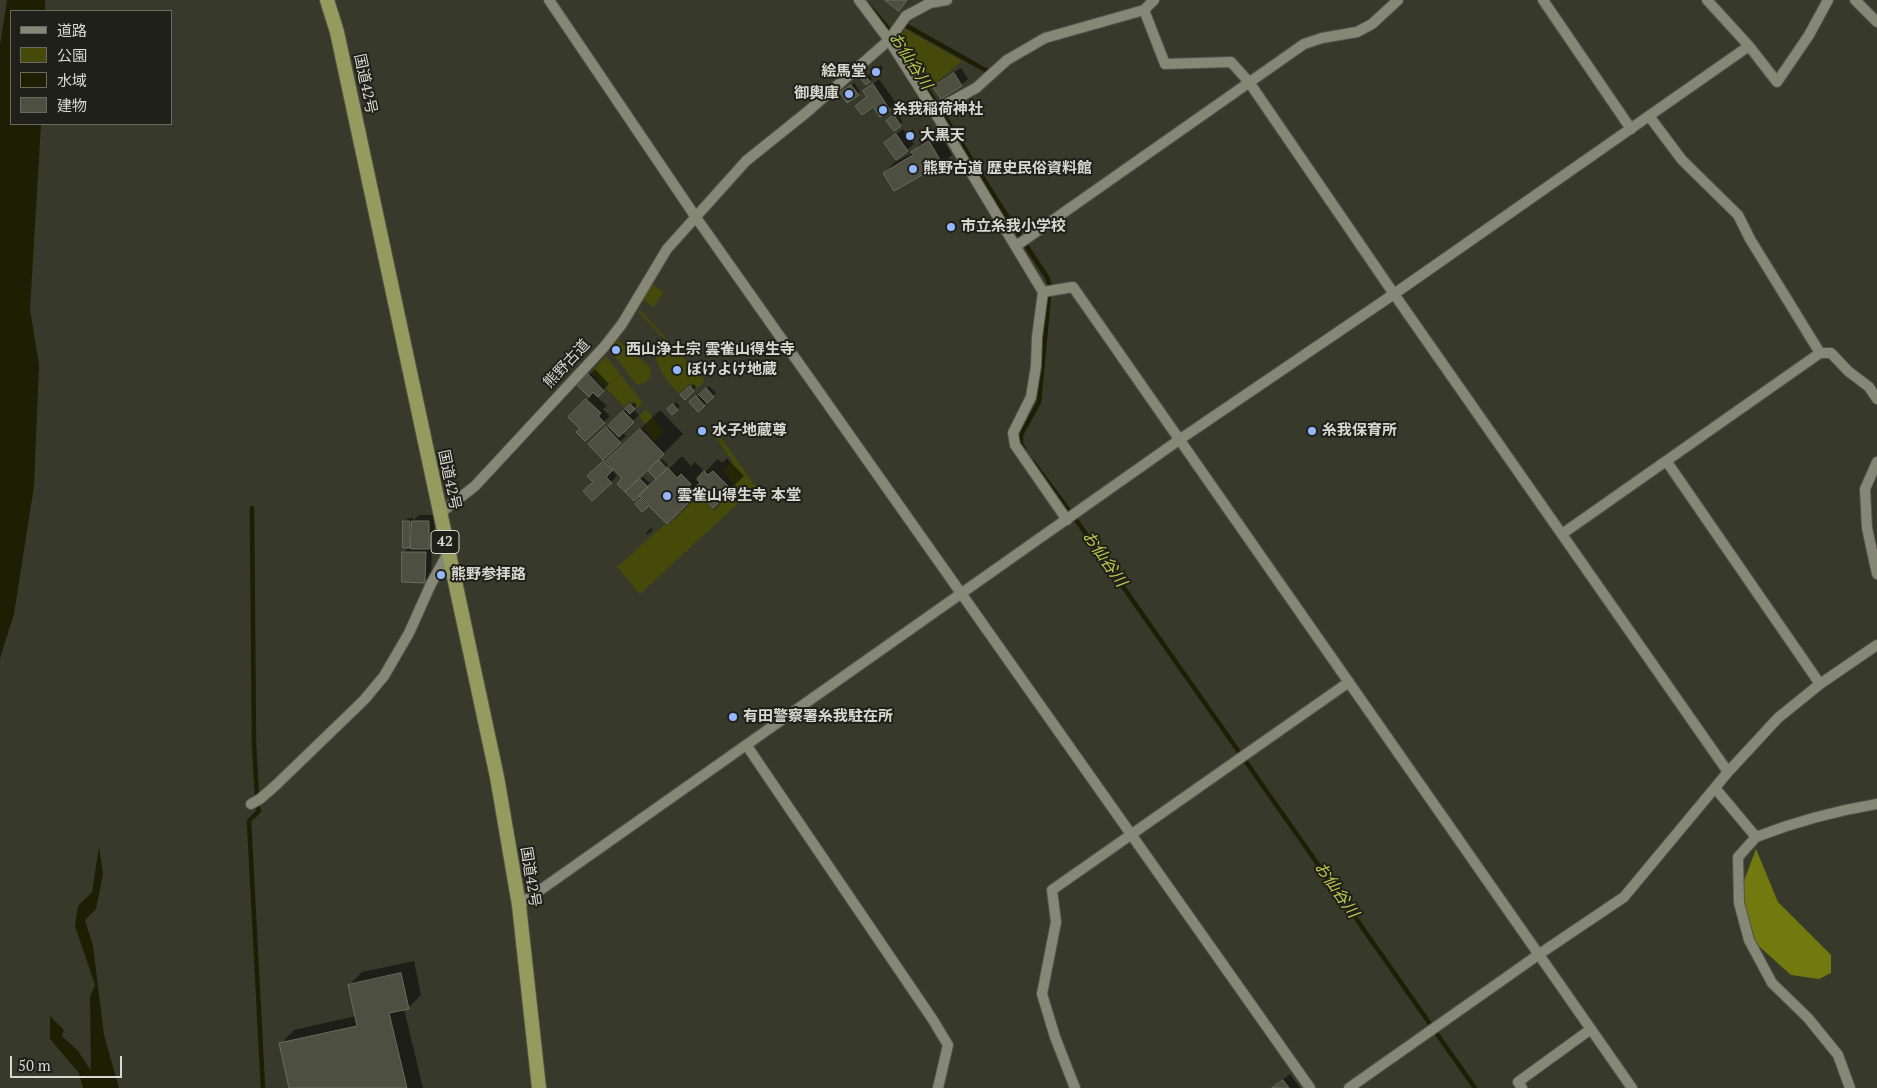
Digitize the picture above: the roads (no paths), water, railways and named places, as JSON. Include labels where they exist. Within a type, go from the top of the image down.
[{"type":"highway","name":"国道42号","points":[[327,0],[337,32],[497,777],[519,905],[539,1088]]},
{"type":"street","points":[[549,0],[695,216],[1310,1088]]},
{"type":"street","points":[[859,0],[889,40],[934,111],[1043,292],[1031,397],[1013,433],[1015,445],[1067,520]]},
{"type":"street","name":"熊野古道","points":[[439,514],[475,486],[604,347],[622,324],[667,248],[746,161],[807,112],[889,40],[906,16],[930,3],[947,0]]},
{"type":"street","points":[[934,111],[976,88],[1007,60],[1046,38],[1144,10],[1154,0]]},
{"type":"street","points":[[1016,246],[1304,44],[1322,38],[1357,32],[1372,24],[1398,0]]},
{"type":"street","points":[[1543,0],[1631,129]]},
{"type":"street","points":[[1707,0],[1749,46],[1777,82],[1810,35],[1828,0]]},
{"type":"street","points":[[1855,0],[1877,22]]},
{"type":"street","points":[[1144,10],[1165,64],[1231,62],[1249,82],[1394,294],[1728,772]]},
{"type":"street","points":[[519,905],[1179,440],[1394,294],[1749,46]]},
{"type":"street","points":[[1649,116],[1682,160],[1738,215],[1750,239],[1820,353]]},
{"type":"street","points":[[1043,292],[1072,287],[1632,1088]]},
{"type":"street","points":[[1562,534],[1820,353],[1832,354],[1848,371],[1869,387],[1877,399]]},
{"type":"street","points":[[1667,462],[1820,684]]},
{"type":"street","points":[[1877,462],[1865,489],[1867,528],[1877,574]]},
{"type":"street","points":[[251,804],[276,785],[364,700],[384,676],[409,633],[431,584],[448,553]]},
{"type":"street","points":[[1349,1088],[1538,955],[1624,898],[1728,772],[1778,718],[1820,684],[1877,645]]},
{"type":"street","points":[[1075,1088],[1054,1038],[1042,994],[1056,922],[1052,890],[1349,682]]},
{"type":"street","points":[[747,746],[948,1045],[938,1088]]},
{"type":"street","points":[[1716,788],[1756,837]]},
{"type":"street","points":[[1850,1088],[1838,1055],[1808,1018],[1772,983],[1749,940],[1739,902],[1738,857],[1756,837],[1788,824],[1846,809],[1877,804]]},
{"type":"street","points":[[1522,1088],[1518,1082],[1591,1029]]},
{"type":"water","points":[[7,0],[45,0],[45,10],[10,10],[10,125],[41,125],[30,309],[39,365],[34,486],[14,614],[0,658],[0,45]]},
{"type":"water","points":[[99,847],[103,874],[96,909],[85,920],[93,946],[104,1035],[119,1088],[83,1088],[79,1073],[50,1039],[50,1016],[64,1030],[62,1036],[78,1051],[91,1071],[90,997],[95,985],[75,926],[78,906],[92,892]]},
{"type":"waterway","name":"お仙谷川","points":[[866,3],[904,51],[1004,212],[1047,277],[1050,285],[1039,402],[1021,435],[1021,444],[1024,449]]},
{"type":"waterway","points":[[907,26],[987,71]]},
{"type":"waterway","name":"お仙谷川","points":[[1033,462],[1079,524],[1475,1088]]},
{"type":"waterway","points":[[252,508],[254,744],[257,797]]},
{"type":"waterway","points":[[258,808],[259,811],[249,821],[263,1088]]},
{"type":"place","name":"絵馬堂","points":[[876,72]]},
{"type":"place","name":"御輿庫","points":[[849,94]]},
{"type":"place","name":"糸我稲荷神社","points":[[883,110]]},
{"type":"place","name":"大黒天","points":[[910,136]]},
{"type":"place","name":"熊野古道 歴史民俗資料館","points":[[913,169]]},
{"type":"place","name":"市立糸我小学校","points":[[951,227]]},
{"type":"place","name":"西山浄土宗 雲雀山得生寺","points":[[616,350]]},
{"type":"place","name":"ぼけよけ地蔵","points":[[677,370]]},
{"type":"place","name":"水子地蔵尊","points":[[702,431]]},
{"type":"place","name":"糸我保育所","points":[[1312,431]]},
{"type":"place","name":"雲雀山得生寺 本堂","points":[[667,496]]},
{"type":"place","name":"熊野参拝路","points":[[441,575]]},
{"type":"place","name":"有田警察署糸我駐在所","points":[[733,717]]}]
